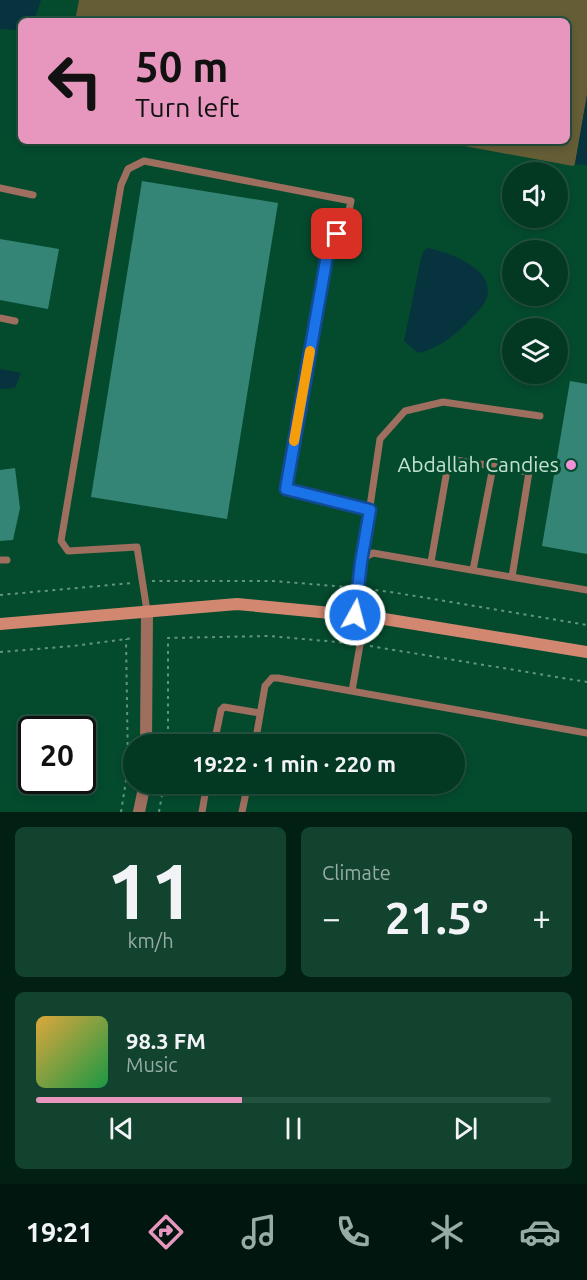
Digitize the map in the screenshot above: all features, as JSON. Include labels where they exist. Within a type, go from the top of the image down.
[{"type":"street","points":[[0,624],[237,604],[360,616],[523,640],[587,652]]},
{"type":"street","points":[[146,734],[147,611]]},
{"type":"street","points":[[139,812],[143,794]]},
{"type":"lane","points":[[147,611],[137,547],[68,551],[61,541],[121,185],[128,169],[144,161],[351,201],[346,225],[329,244],[286,489],[370,510]]},
{"type":"lane","points":[[0,188],[33,195]]},
{"type":"lane","points":[[0,318],[15,321]]},
{"type":"lane","points":[[352,691],[360,645],[358,588],[380,439],[405,411],[443,402],[540,416]]},
{"type":"lane","points":[[431,562],[449,459],[529,472],[512,577]]},
{"type":"lane","points":[[473,570],[492,472]]},
{"type":"lane","points":[[362,560],[373,553],[587,590]]},
{"type":"lane","points":[[257,734],[265,686],[272,678],[587,733]]},
{"type":"lane","points":[[216,734],[221,710],[224,707],[260,713]]},
{"type":"lane","points":[[202,812],[205,794]]},
{"type":"lane","points":[[242,812],[246,794]]},
{"type":"path","points":[[0,595],[142,582],[239,580],[320,584],[397,592],[587,625]]},
{"type":"path","points":[[168,734],[168,638],[269,636],[360,645],[587,682]]},
{"type":"path","points":[[0,652],[147,638]]},
{"type":"path","points":[[121,812],[128,768],[126,639]]},
{"type":"path","points":[[159,812],[162,794]]},
{"type":"shaded area","points":[[79,0],[587,0],[587,95],[573,166],[568,165],[568,162],[551,162],[453,144],[570,144],[570,18],[76,18]]},
{"type":"water","points":[[0,0],[41,0],[35,18],[18,18],[18,30],[0,29]]},
{"type":"water","points":[[587,95],[587,165],[575,164]]},
{"type":"water","points":[[428,248],[470,264],[479,271],[488,289],[486,300],[465,325],[443,342],[418,353],[404,341],[421,258]]},
{"type":"water","points":[[0,369],[21,373],[15,388],[0,389]]},
{"type":"building","points":[[142,181],[278,203],[227,519],[91,497]]},
{"type":"building","points":[[0,239],[59,249],[48,309],[0,300]]},
{"type":"building","name":"Abdallah Candies","points":[[570,381],[587,384],[587,554],[542,546]]},
{"type":"building","points":[[15,468],[20,508],[13,540],[0,541],[0,470]]},
{"type":"slow traffic","points":[[294,441],[310,351]]},
{"type":"place","name":"Abdallah Candies","points":[[571,465]]},
{"type":"route","points":[[337,234],[329,244],[286,489],[370,510],[355,615]]}]
